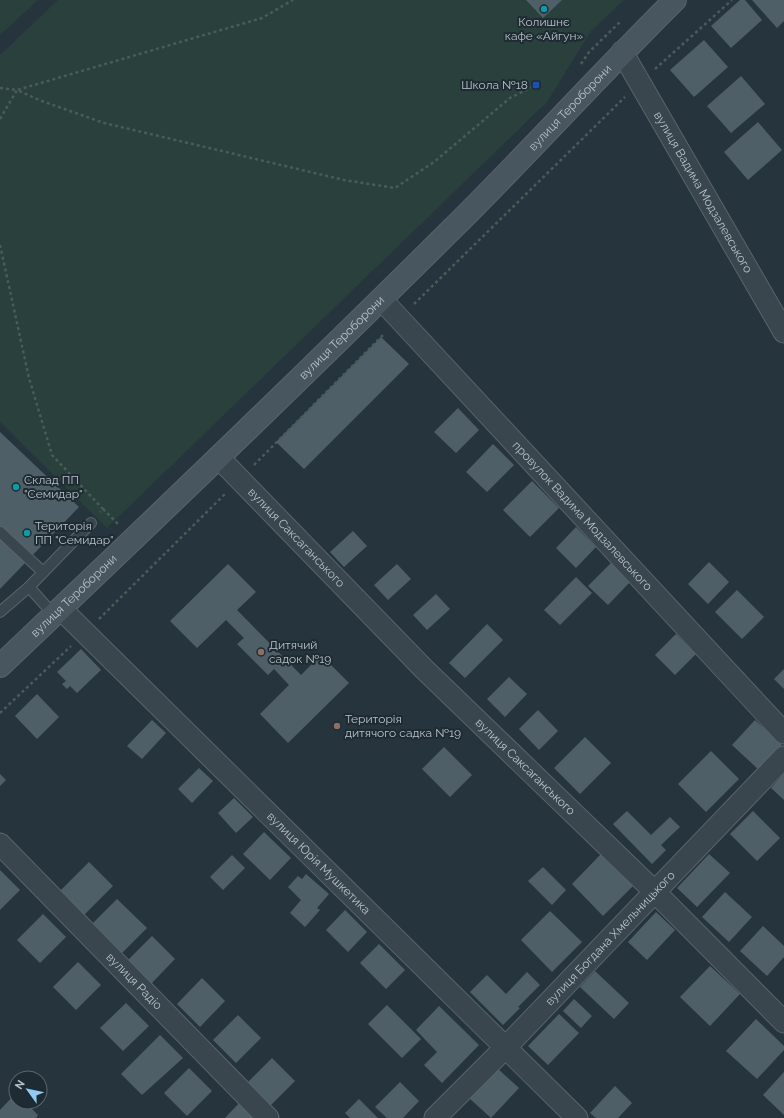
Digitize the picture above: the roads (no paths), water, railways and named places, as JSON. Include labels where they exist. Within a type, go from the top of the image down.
[{"type":"main road","name":"вулиця Тероборони","points":[[0,666],[219,458],[454,228],[622,52],[675,0]]},
{"type":"street","name":"вулиця Вадима Модзалевського","points":[[622,52],[784,332]]},
{"type":"street","name":"провулок Вадима Модзалевського","points":[[381,299],[784,733]]},
{"type":"street","name":"вулиця Саксаганського","points":[[219,458],[424,669],[655,892],[784,1022]]},
{"type":"street","name":"вулиця Юрія Мушкетика","points":[[58,612],[85,633],[577,1118]]},
{"type":"street","name":"вулиця Богдана Хмельницького","points":[[435,1118],[506,1047],[784,757]]},
{"type":"street","name":"вулиця Радіо","points":[[0,844],[268,1118]]},
{"type":"lane","points":[[0,612],[29,587],[91,523]]},
{"type":"lane","points":[[0,532],[43,572]]},
{"type":"lane","points":[[29,587],[58,612]]},
{"type":"place","name":"Колишнє кафе «Айгун»","points":[[544,9]]},
{"type":"place","name":"Школа №18","points":[[536,85]]},
{"type":"place","name":"Склад ПП \"Семидар\"","points":[[16,487]]},
{"type":"place","name":"Територія ПП \"Семидар\"","points":[[27,533]]},
{"type":"place","name":"Дитячий садок №19","points":[[261,652]]},
{"type":"place","name":"Територія дитячого садка №19","points":[[337,726]]}]
